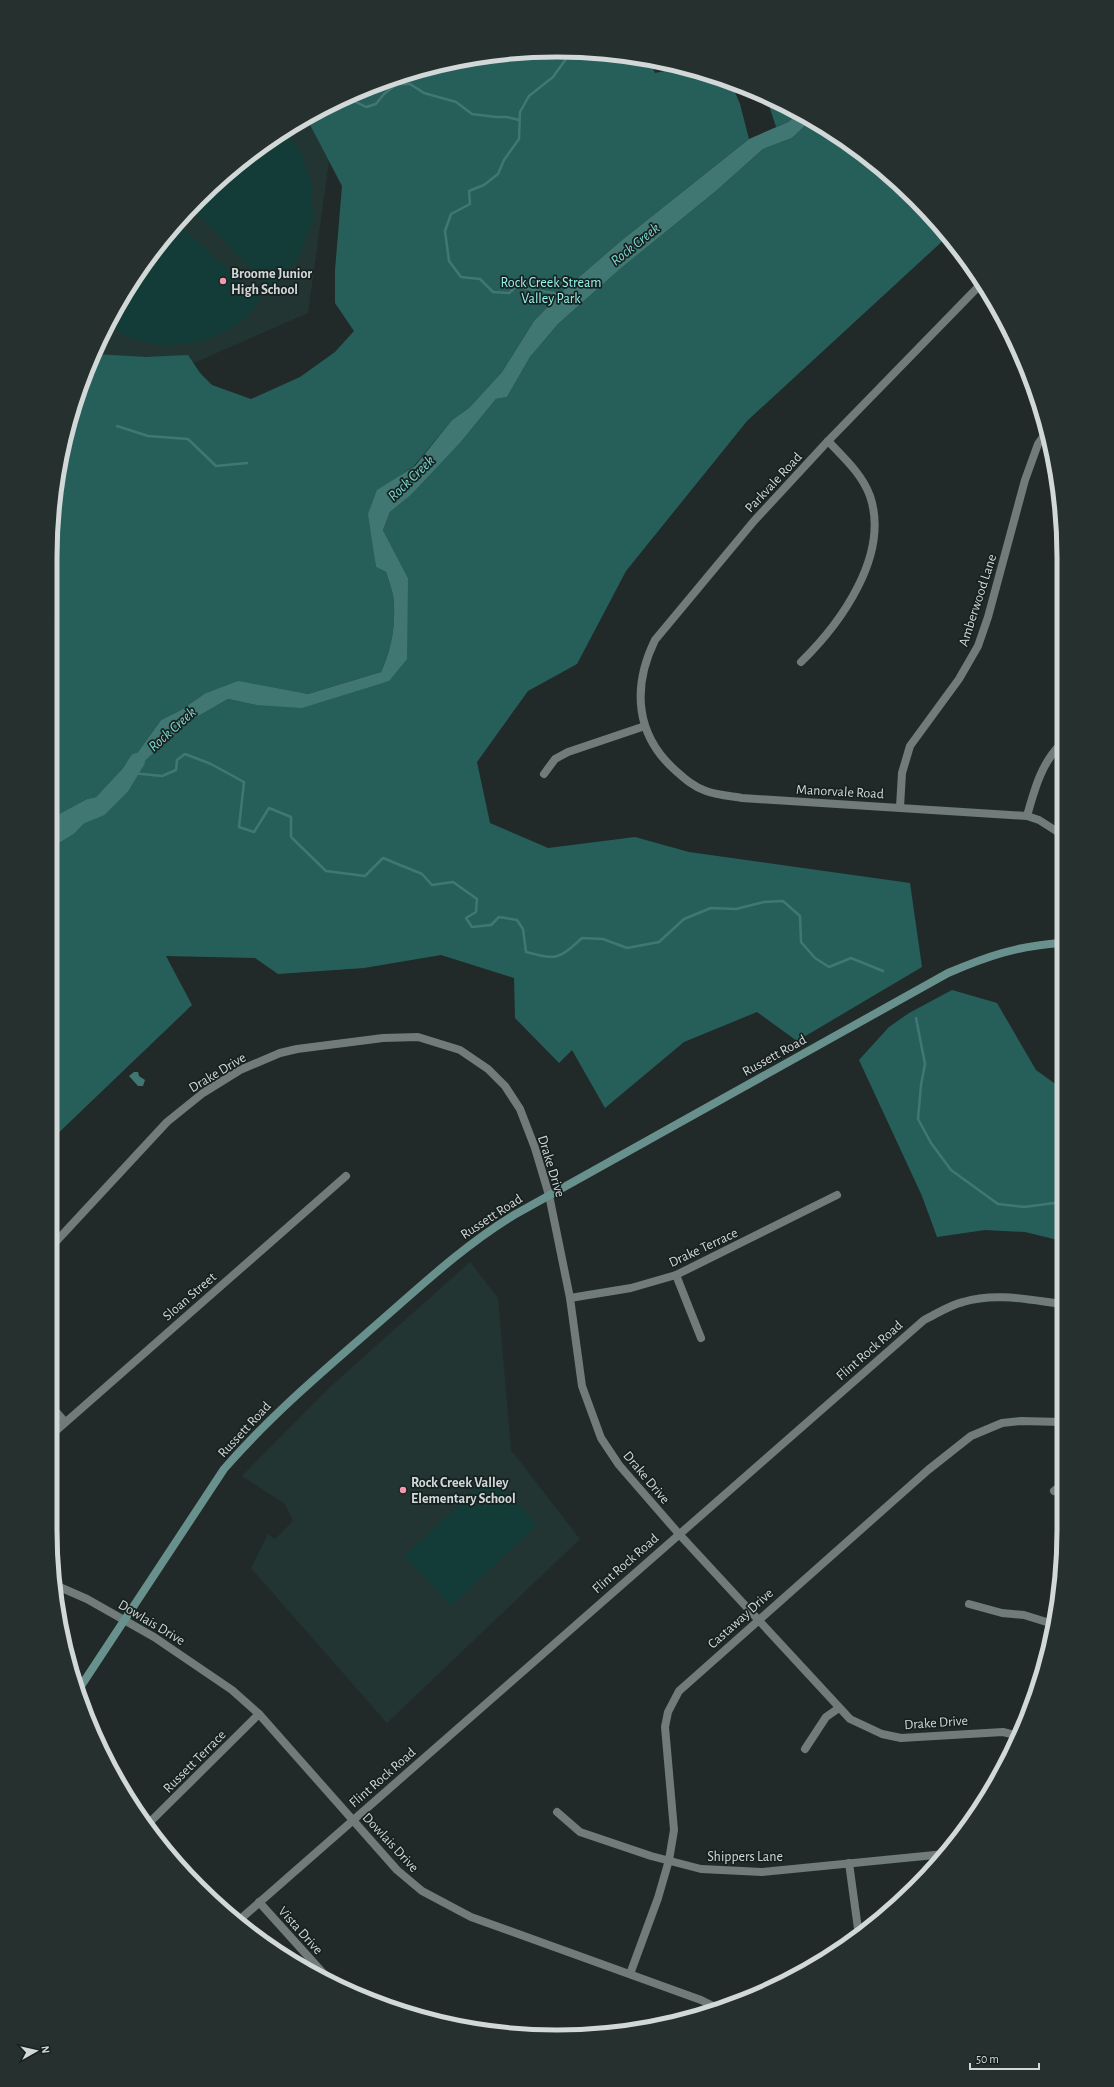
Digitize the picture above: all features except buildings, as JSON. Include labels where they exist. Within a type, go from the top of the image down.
[{"type":"street","name":"Parkvale Road","points":[[645,726],[640,699],[641,679],[646,658],[655,640],[754,520],[828,441],[978,287]]},
{"type":"street","name":"Amberwood Lane","points":[[900,807],[902,773],[910,746],[959,679],[978,646],[988,616],[1025,480],[1038,444],[1042,437]]},
{"type":"street","points":[[801,662],[823,640],[843,613],[866,569],[873,551],[875,518],[870,497],[856,470],[828,441]]},
{"type":"street","points":[[544,774],[555,759],[568,752],[645,726]]},
{"type":"street","name":"Manorvale Road","points":[[645,726],[655,748],[667,763],[690,784],[706,792],[742,798],[1027,816],[1039,820],[1057,831]]},
{"type":"street","points":[[1027,816],[1035,786],[1046,763],[1057,749]]},
{"type":"street","name":"Russett Road","points":[[82,1685],[224,1470],[254,1435],[291,1400],[458,1254],[499,1224],[549,1195],[948,973],[989,956],[1025,946],[1057,943]]},
{"type":"street","name":"Drake Drive","points":[[57,1241],[168,1122],[203,1093],[240,1070],[280,1053],[338,1042],[382,1038],[418,1037],[460,1050],[488,1069],[505,1086],[520,1109],[549,1195],[570,1298],[582,1386],[601,1438],[619,1465],[679,1534],[850,1719],[882,1734],[901,1738],[1003,1732],[1013,1734]]},
{"type":"street","name":"Sloan Street","points":[[57,1429],[346,1176]]},
{"type":"street","name":"Drake Terrace","points":[[570,1298],[631,1288],[676,1275],[837,1195]]},
{"type":"street","points":[[676,1275],[701,1338]]},
{"type":"street","name":"Flint Rock Road","points":[[242,1918],[924,1320],[961,1302],[981,1297],[1003,1296],[1057,1303]]},
{"type":"street","points":[[57,1413],[65,1422]]},
{"type":"street","name":"Castaway Drive","points":[[630,1974],[658,1898],[669,1860],[674,1830],[665,1728],[668,1712],[679,1691],[758,1619],[928,1470],[971,1436],[1002,1423],[1021,1421],[1057,1422]]},
{"type":"street","name":"Dowlais Drive","points":[[60,1588],[125,1620],[154,1637],[232,1690],[260,1714],[397,1870],[422,1892],[471,1916],[701,2000],[711,2005]]},
{"type":"street","points":[[969,1604],[1002,1613],[1024,1615],[1048,1622]]},
{"type":"street","points":[[805,1749],[826,1717],[839,1708]]},
{"type":"street","name":"Russett Terrace","points":[[151,1821],[260,1714]]},
{"type":"street","name":"Shippers Lane","points":[[557,1812],[580,1832],[651,1856],[701,1869],[762,1872],[937,1855]]},
{"type":"street","points":[[849,1863],[858,1929]]},
{"type":"street","name":"Vista Drive","points":[[259,1902],[320,1970]]},
{"type":"shaded area","name":"Broome Junior High School","points":[[336,109],[308,313],[93,407],[81,405],[95,366],[109,336],[141,279],[181,227],[203,203],[253,160],[279,141]]},
{"type":"shaded area","points":[[287,136],[301,152],[311,182],[313,220],[298,259],[271,290],[195,211],[227,181],[253,160]]},
{"type":"shaded area","points":[[181,227],[261,299],[246,318],[228,330],[211,338],[176,345],[140,341],[113,328],[124,307],[141,279]]},
{"type":"shaded area","name":"Rock Creek Valley Elementary School","points":[[470,1262],[498,1298],[511,1450],[580,1539],[387,1723],[251,1568],[268,1534],[275,1539],[293,1521],[285,1504],[242,1476],[329,1388]]},
{"type":"shaded area","points":[[491,1475],[537,1525],[451,1606],[404,1556]]},
{"type":"green space","name":"Rock Creek Stream Valley Park","points":[[524,58],[590,58],[622,61],[652,67],[655,73],[669,70],[686,74],[734,90],[740,104],[749,139],[622,240],[564,290],[534,321],[502,372],[469,408],[452,420],[414,466],[377,491],[374,548],[376,567],[386,572],[394,601],[392,639],[381,672],[308,694],[276,689],[204,694],[181,710],[161,720],[138,752],[96,797],[87,799],[57,816],[58,524],[61,492],[74,428],[95,366],[100,354],[146,357],[188,355],[200,373],[212,385],[251,399],[300,377],[335,352],[354,331],[335,303],[335,270],[342,186],[309,123],[366,95],[396,84],[428,74],[492,61]]},
{"type":"green space","points":[[769,105],[794,117],[788,122],[776,127]]},
{"type":"green space","points":[[807,124],[835,141],[887,181],[911,203],[944,240],[747,421],[626,571],[577,664],[528,691],[477,762],[490,823],[548,848],[635,837],[689,852],[910,883],[922,967],[797,1041],[757,1012],[684,1042],[605,1108],[572,1050],[559,1063],[515,1018],[514,978],[441,955],[364,968],[278,974],[255,958],[166,956],[192,1005],[57,1134],[57,844],[74,834],[147,759],[188,722],[228,699],[256,705],[389,681],[408,578],[383,530],[390,512],[411,495],[460,443],[496,399],[507,397],[530,357],[558,324],[620,269],[716,191],[763,149],[792,138]]},
{"type":"green space","points":[[952,990],[997,1003],[1036,1070],[1057,1085],[1057,1240],[1025,1232],[985,1230],[937,1237],[922,1196],[859,1060],[889,1027],[909,1013]]},
{"type":"water","points":[[794,117],[807,124],[792,138],[763,149],[716,191],[620,269],[558,324],[530,357],[507,397],[496,399],[460,443],[411,495],[390,512],[383,530],[408,578],[407,659],[389,681],[302,708],[256,705],[228,699],[188,722],[147,759],[74,834],[57,844],[57,815],[87,799],[96,797],[138,752],[161,720],[181,710],[204,694],[238,681],[308,694],[381,672],[392,639],[394,601],[386,572],[376,567],[368,514],[377,490],[415,466],[452,420],[469,408],[502,372],[534,321],[564,290],[622,240],[749,139],[788,122]]},
{"type":"water","points":[[134,1072],[138,1072],[139,1076],[145,1080],[143,1086],[138,1086],[129,1076]]},
{"type":"waterway","points":[[559,298],[554,293],[516,287],[509,293],[493,292],[480,279],[461,277],[449,261],[445,231],[451,214],[470,204],[469,191],[484,185],[498,174],[504,160],[519,139],[520,112],[529,96],[553,77],[567,57]]},
{"type":"waterway","points":[[345,105],[354,101],[366,107],[376,104],[384,94],[397,84],[410,84],[424,93],[456,102],[472,114],[507,117],[519,120]]},
{"type":"waterway","points":[[117,426],[148,436],[188,439],[216,466],[247,463]]},
{"type":"waterway","points":[[131,773],[162,776],[176,770],[177,760],[185,754],[211,764],[244,782],[239,827],[254,832],[269,808],[291,817],[291,837],[326,871],[365,876],[383,858],[422,874],[432,885],[453,882],[477,899],[476,912],[466,918],[472,927],[491,925],[499,917],[517,920],[523,929],[526,952],[551,957],[557,956],[567,951],[582,938],[603,939],[627,948],[659,942],[684,919],[711,908],[736,909],[764,902],[783,901],[800,916],[801,942],[815,958],[829,967],[851,958],[883,971]]},
{"type":"waterway","name":"Rock Creek","points":[[57,828],[64,823],[100,808],[122,786],[137,761]]},
{"type":"waterway","points":[[916,1018],[925,1064],[921,1085],[918,1119],[931,1143],[951,1170],[998,1204],[1024,1207],[1057,1203]]},
{"type":"place","name":"Broome Junior High School","points":[[223,281]]},
{"type":"place","name":"Rock Creek Valley Elementary School","points":[[403,1490]]}]
